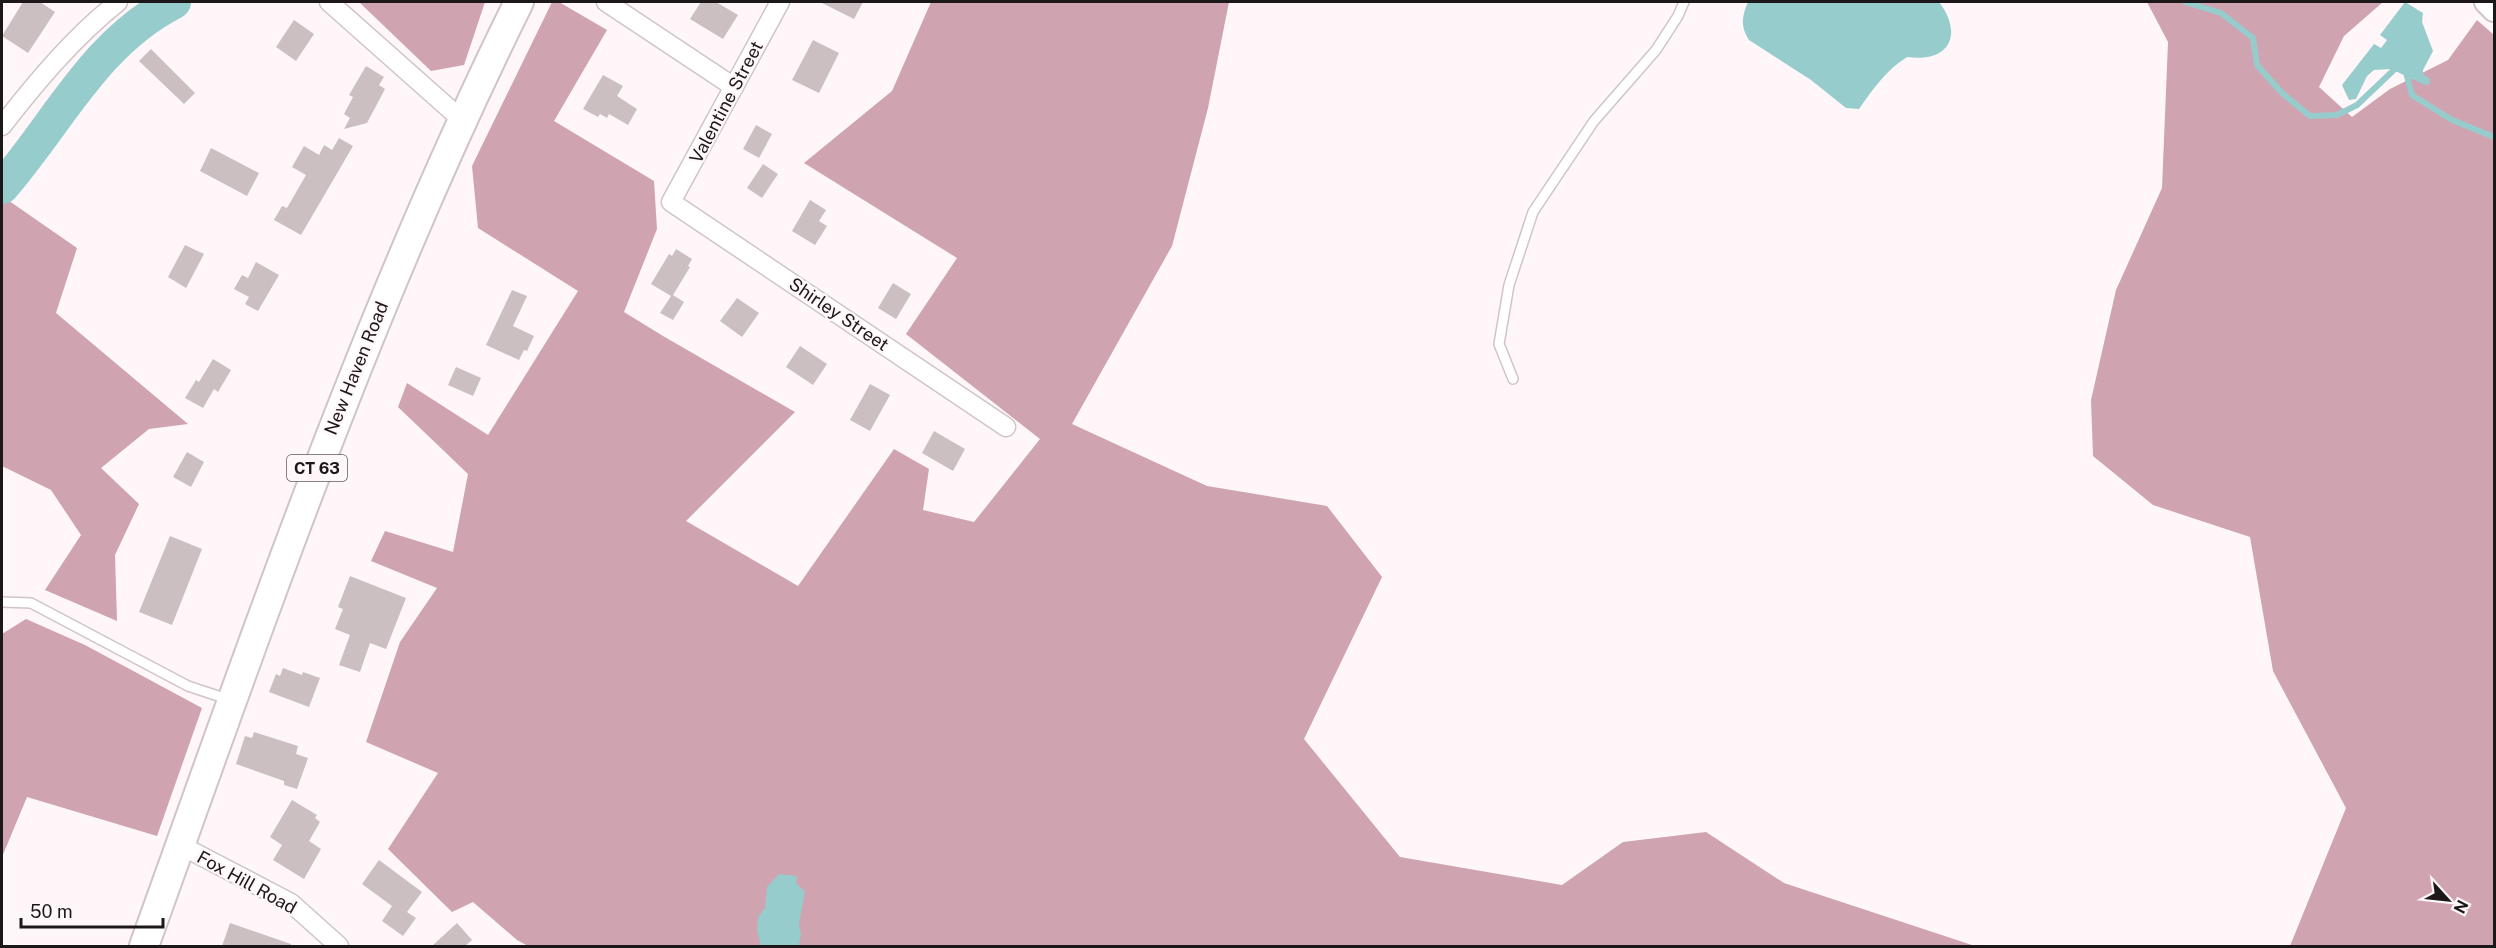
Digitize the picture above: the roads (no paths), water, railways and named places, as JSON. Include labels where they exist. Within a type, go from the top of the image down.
[{"type":"main road","name":"New Haven Road","points":[[144,946],[328,439],[392,279],[462,120],[519,2]]},
{"type":"street","points":[[2,126],[64,52],[93,22],[118,2]]},
{"type":"street","points":[[329,2],[462,120]]},
{"type":"street","points":[[606,2],[734,87]]},
{"type":"street","name":"Valentine Street","points":[[671,202],[780,2]]},
{"type":"street","points":[[2486,2],[2494,10]]},
{"type":"street","name":"Shirley Street","points":[[671,202],[1006,427]]},
{"type":"street","name":"Fox Hill Road","points":[[180,845],[291,903],[339,946]]},
{"type":"lane","points":[[1513,379],[1499,344],[1509,285],[1533,212],[1594,121],[1656,50],[1678,16],[1684,2]]},
{"type":"lane","points":[[2,602],[31,603],[71,622],[188,686],[232,701]]},
{"type":"water","points":[[1748,2],[1939,2],[1947,14],[1951,35],[1942,51],[1933,56],[1907,57],[1899,62],[1880,80],[1859,109],[1846,108],[1811,80],[1749,40],[1743,21]]},
{"type":"water","points":[[2405,2],[2423,13],[2422,22],[2433,51],[2423,70],[2423,74],[2430,79],[2430,84],[2425,85],[2391,69],[2374,70],[2367,76],[2356,99],[2349,100],[2342,85],[2374,44],[2381,48],[2387,40],[2380,35]]},
{"type":"water","points":[[779,874],[797,876],[796,883],[805,892],[799,923],[801,934],[799,945],[805,946],[761,946],[757,931],[758,917],[765,908],[767,887]]},
{"type":"waterway","points":[[2,187],[99,62],[121,39],[146,19],[174,2]]},
{"type":"waterway","points":[[2185,2],[2221,13],[2253,38],[2257,65],[2282,93],[2310,116],[2337,115],[2357,105],[2398,66]]},
{"type":"waterway","points":[[2405,69],[2412,95],[2452,120],[2494,137]]}]
